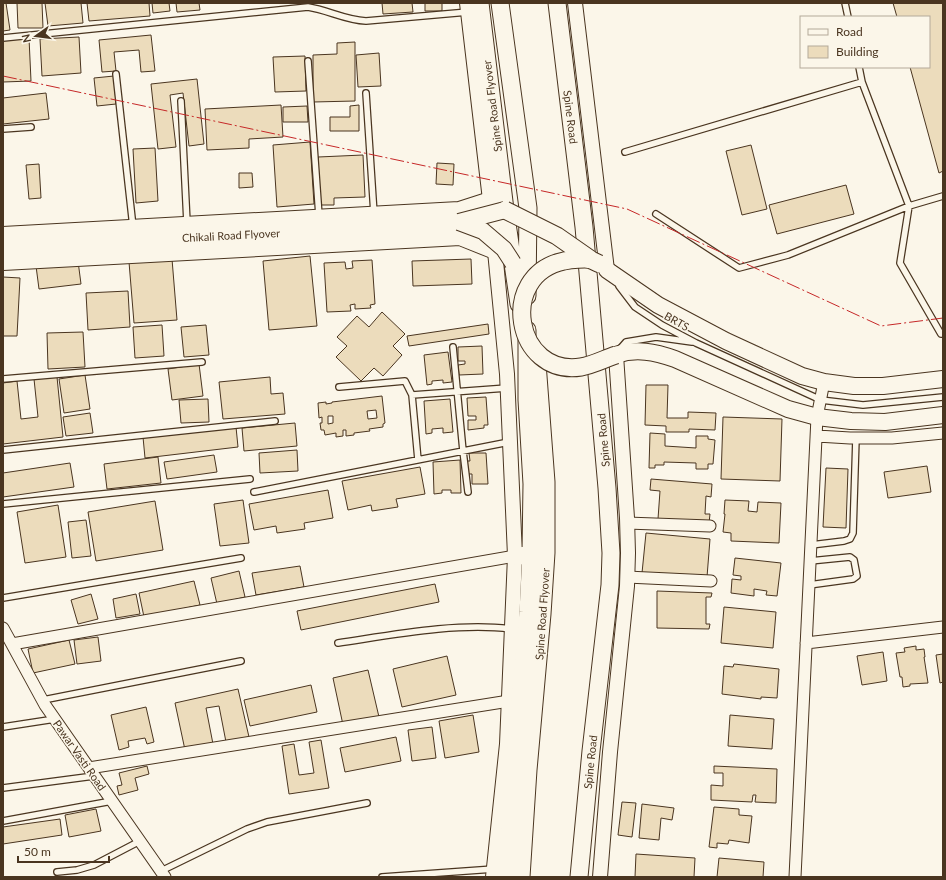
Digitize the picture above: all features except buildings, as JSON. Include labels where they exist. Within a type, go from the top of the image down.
[{"type":"main road","points":[[498,874],[514,768],[528,612],[523,555],[532,484],[527,400],[528,208],[500,3]]},
{"type":"main road","name":"Spine Road","points":[[557,3],[584,227],[607,488],[611,553],[610,585],[591,750],[579,877]]},
{"type":"main road","name":"Spine Road Flyover","points":[[471,6],[525,334],[543,357],[551,362],[570,368],[590,365],[616,355]]},
{"type":"main road","points":[[3,235],[459,210],[490,200]]},
{"type":"main road","points":[[505,210],[557,236],[658,305],[726,341],[795,373],[824,382],[854,386],[883,386],[943,379]]},
{"type":"main road","name":"Chikali Road Flyover","points":[[3,248],[458,222],[505,210]]},
{"type":"main road","name":"Chikali Road Flyover","points":[[458,222],[483,231],[504,249],[513,263]]},
{"type":"main road","points":[[3,262],[460,237],[495,251]]},
{"type":"main road","name":"Spine Road Flyover","points":[[521,314],[522,304],[529,286],[542,271],[559,262],[569,260],[599,264]]},
{"type":"main road","name":"Spine Road Flyover","points":[[521,877],[528,770],[546,553],[546,482],[541,399],[536,350]]},
{"type":"main road","points":[[616,355],[633,351],[647,351],[660,354],[788,409],[817,417],[852,421],[885,422],[943,415]]},
{"type":"street","name":"Spine Road","points":[[574,3],[599,264]]},
{"type":"street","points":[[471,6],[508,388],[509,442],[523,555],[512,629],[507,744],[498,874]]},
{"type":"street","name":"Spine Road","points":[[600,877],[610,752],[627,577],[627,523],[616,355]]},
{"type":"street","points":[[795,877],[817,417],[824,382]]},
{"type":"street","points":[[816,436],[892,438],[943,433]]},
{"type":"street","points":[[627,523],[710,526]]},
{"type":"street","points":[[12,644],[523,555]]},
{"type":"street","points":[[627,577],[711,581]]},
{"type":"street","points":[[806,643],[943,627]]},
{"type":"street","name":"Pawar Vasti Road","points":[[3,628],[55,719],[163,874]]},
{"type":"street","points":[[92,772],[509,701]]},
{"type":"lane","points":[[845,3],[848,16]]},
{"type":"lane","points":[[3,38],[308,7],[317,8],[353,21],[366,21],[471,6]]},
{"type":"lane","points":[[308,61],[319,218]]},
{"type":"lane","points":[[859,68],[862,82],[909,206],[900,263],[941,334],[943,334]]},
{"type":"lane","points":[[116,74],[133,228]]},
{"type":"lane","points":[[625,152],[862,82]]},
{"type":"lane","points":[[366,93],[374,214]]},
{"type":"lane","points":[[182,101],[187,225]]},
{"type":"lane","points":[[3,129],[31,127]]},
{"type":"lane","points":[[656,214],[739,268],[788,255],[909,206],[943,196]]},
{"type":"lane","name":"BRTS","points":[[599,264],[635,307],[696,343]]},
{"type":"lane","name":"BRTS","points":[[616,355],[626,342],[656,337],[696,343]]},
{"type":"lane","points":[[696,343],[821,400],[863,405],[943,397]]},
{"type":"lane","points":[[453,347],[468,492]]},
{"type":"lane","points":[[3,378],[202,362]]},
{"type":"lane","points":[[339,387],[405,381],[412,395],[418,460]]},
{"type":"lane","points":[[412,395],[508,388]]},
{"type":"lane","points":[[3,450],[275,421]]},
{"type":"lane","points":[[811,545],[844,541],[850,539],[853,533],[856,438]]},
{"type":"lane","points":[[254,492],[509,442]]},
{"type":"lane","points":[[3,504],[250,479]]},
{"type":"lane","points":[[809,585],[853,579],[857,576],[854,560],[850,557],[810,561]]},
{"type":"lane","points":[[3,598],[241,558]]},
{"type":"lane","points":[[338,643],[401,633],[449,629],[494,627],[512,629]]},
{"type":"lane","points":[[43,700],[241,661]]},
{"type":"lane","points":[[3,727],[55,719]]},
{"type":"lane","points":[[3,788],[92,772]]},
{"type":"lane","points":[[3,821],[112,801]]},
{"type":"lane","points":[[163,874],[247,829],[267,822],[367,803]]},
{"type":"lane","points":[[57,872],[77,870],[94,865],[140,841]]},
{"type":"lane","points":[[382,877],[498,874]]},
{"type":"power","points":[[3,76],[627,209],[881,326],[943,318]]}]
